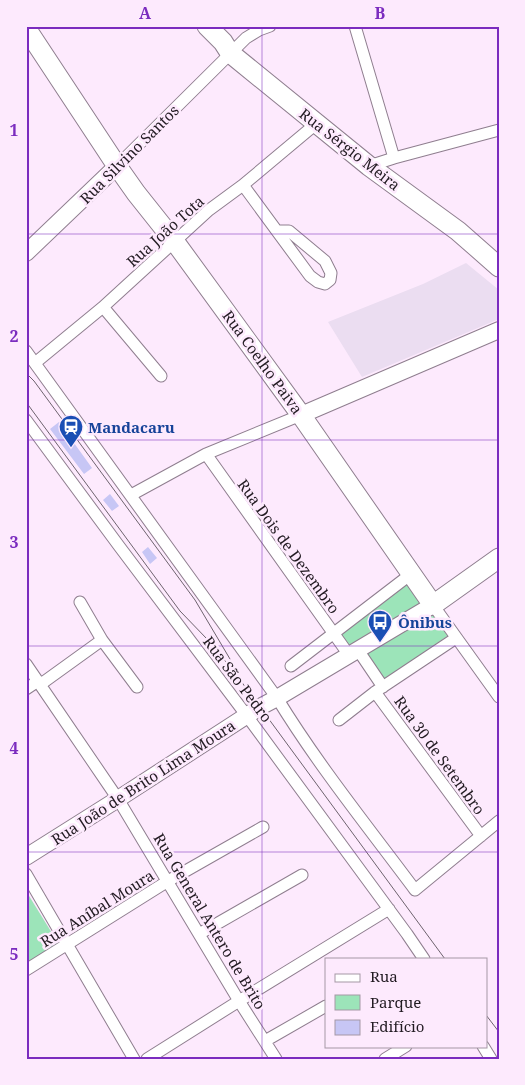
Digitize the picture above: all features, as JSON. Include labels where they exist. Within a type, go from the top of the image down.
[{"type":"main road","name":"Rua Sérgio Meira","points":[[207,26],[223,42],[230,53],[369,166],[458,231],[499,267]]},
{"type":"main road","name":"Rua Coelho Paiva","points":[[26,28],[136,193],[301,415],[433,605]]},
{"type":"main road","points":[[433,605],[499,558]]},
{"type":"street","name":"Rua Silvino Santos","points":[[26,253],[246,38],[270,26]]},
{"type":"street","points":[[355,26],[394,158]]},
{"type":"street","name":"Rua João Tota","points":[[35,363],[103,307],[209,210],[243,185],[317,123]]},
{"type":"street","points":[[369,166],[499,130]]},
{"type":"street","points":[[243,185],[310,276],[318,282],[325,284],[330,280],[331,273],[325,261],[289,231],[278,231]]},
{"type":"street","points":[[103,307],[161,376]]},
{"type":"street","points":[[132,495],[206,454],[499,330]]},
{"type":"street","name":"Rua São Pedro","points":[[26,351],[132,495],[336,784],[415,890],[481,836]]},
{"type":"street","name":"Rua São Pedro","points":[[26,420],[118,546],[254,711],[423,958]]},
{"type":"street","name":"Rua Dois de Dezembro","points":[[206,454],[333,632],[354,652],[379,689]]},
{"type":"street","points":[[291,666],[411,574]]},
{"type":"street","points":[[80,602],[102,640],[137,687]]},
{"type":"street","name":"Rua João de Brito Lima Moura","points":[[26,857],[254,711],[433,605]]},
{"type":"street","name":"Rua Coelho Paiva","points":[[433,605],[498,692]]},
{"type":"street","points":[[339,720],[379,689],[456,638]]},
{"type":"street","points":[[26,689],[40,683],[102,640]]},
{"type":"street","name":"Rua General Antero de Brito","points":[[26,664],[118,799],[276,1059]]},
{"type":"street","name":"Rua 30 de Setembro","points":[[379,689],[481,836]]},
{"type":"street","points":[[481,836],[499,822]]},
{"type":"street","name":"Rua Aníbal Moura","points":[[26,970],[168,881],[263,827]]},
{"type":"street","points":[[26,874],[134,1059]]},
{"type":"street","points":[[199,934],[302,875]]},
{"type":"street","points":[[147,1059],[388,909]]},
{"type":"street","points":[[265,1041],[325,1007]]},
{"type":"street","points":[[385,1059],[403,1048]]},
{"type":"street","points":[[484,1048],[491,1059]]},
{"type":"shaded area","points":[[466,263],[499,290],[499,319],[362,377],[328,322],[423,284]]},
{"type":"green space","points":[[411,578],[425,603],[351,650],[338,631]]},
{"type":"green space","points":[[431,611],[449,635],[378,684],[359,656]]},
{"type":"green space","points":[[26,891],[60,946],[26,966]]},
{"type":"building","name":"Mandacaru","points":[[59,422],[92,468],[84,474],[50,429]]},
{"type":"building","points":[[110,494],[119,506],[112,511],[103,500]]},
{"type":"building","points":[[148,547],[157,558],[150,564],[142,552]]},
{"type":"tram line","points":[[26,373],[34,381],[195,600],[230,659]]},
{"type":"tram line","points":[[26,402],[180,611],[207,639],[235,673],[444,958]]},
{"type":"tram line","points":[[488,1018],[499,1032]]},
{"type":"place","name":"Mandacaru","points":[[71,448]]},
{"type":"place","name":"Ônibus","points":[[380,643]]}]
